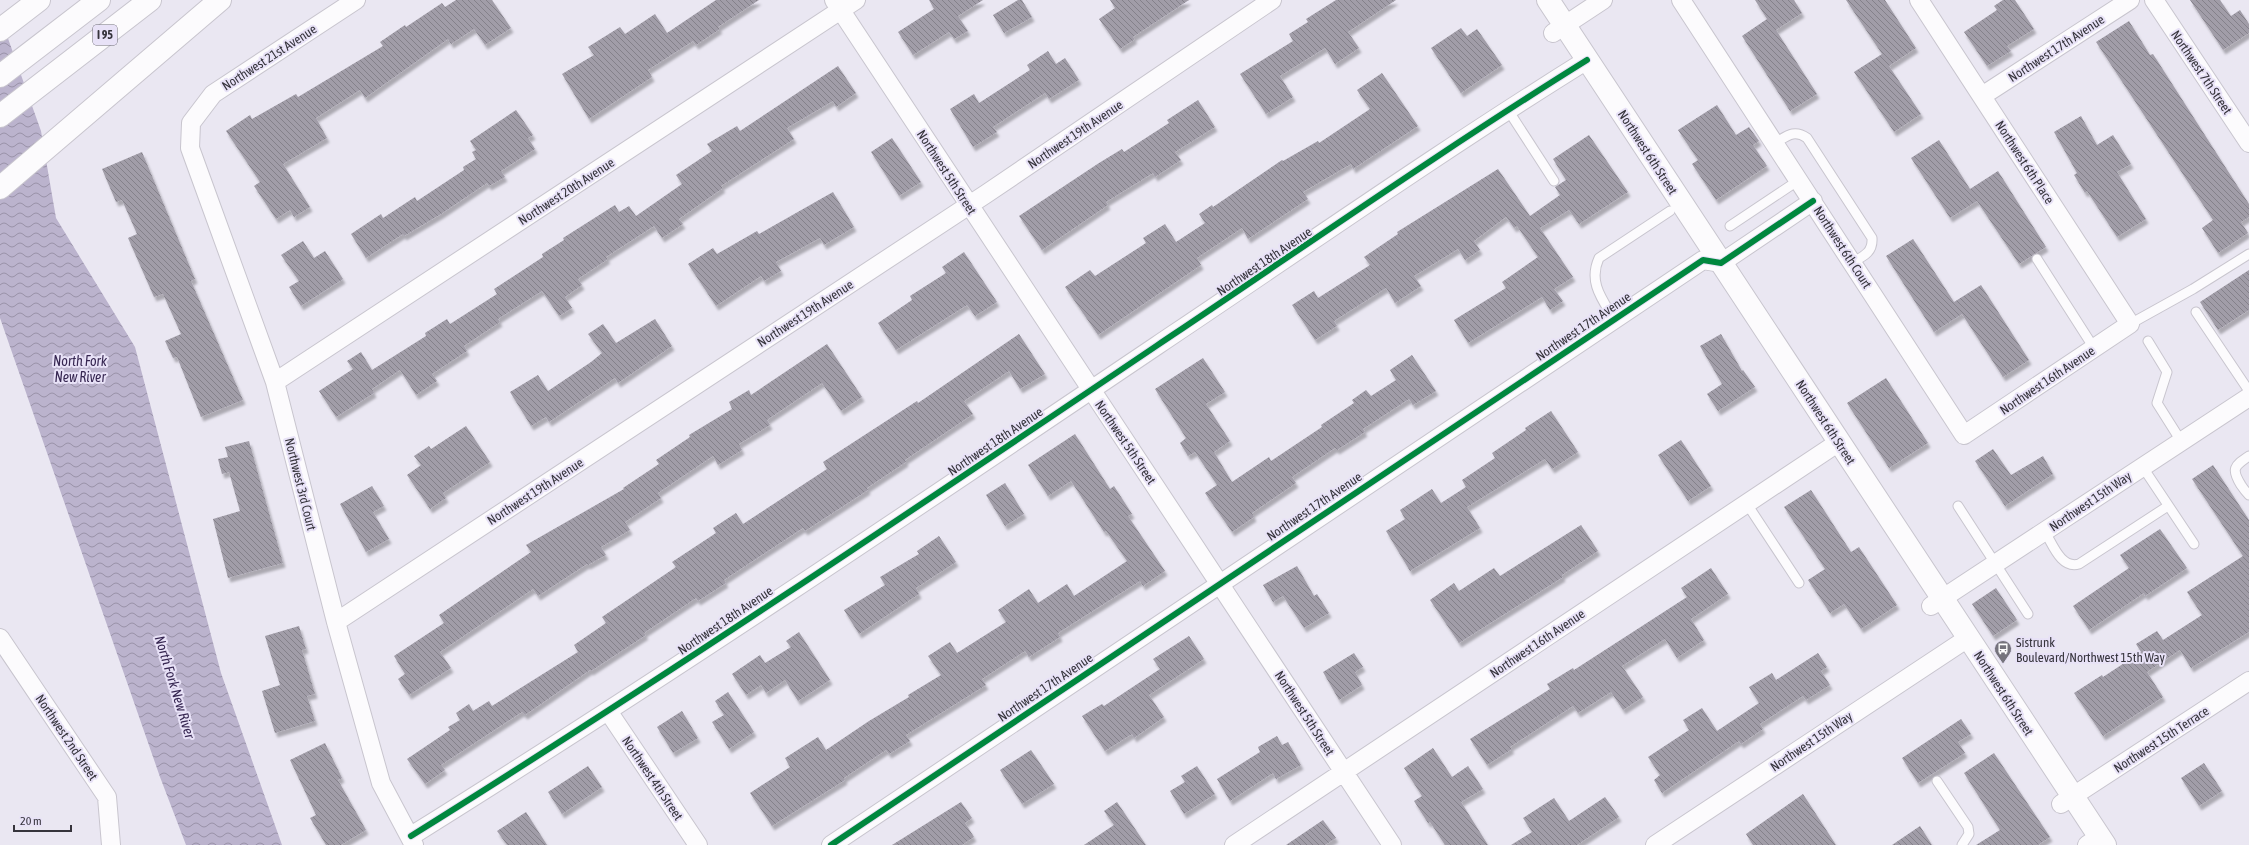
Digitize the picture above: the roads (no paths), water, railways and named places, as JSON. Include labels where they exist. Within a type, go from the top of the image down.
[{"type":"main road","points":[[0,30],[39,0]]},
{"type":"main road","points":[[0,76],[99,0]]},
{"type":"main road","name":"I 95","points":[[0,116],[150,0]]},
{"type":"main road","points":[[0,188],[220,0]]},
{"type":"main road","name":"Northwest 6th Street","points":[[1531,0],[1558,29],[1581,63],[1834,446],[2093,843]]},
{"type":"main road","name":"Northwest 6th Street","points":[[1548,0],[1558,29]]},
{"type":"main road","name":"Northwest 6th Street","points":[[1581,63],[1670,211],[1712,261]]},
{"type":"street","name":"Northwest 21st Avenue","points":[[191,123],[213,94],[356,0]]},
{"type":"street","name":"Northwest 20th Avenue","points":[[275,382],[837,5],[856,0]]},
{"type":"street","name":"Northwest 19th Avenue","points":[[336,622],[969,205],[1272,0]]},
{"type":"street","points":[[1558,29],[1602,0]]},
{"type":"street","name":"Northwest 6th Court","points":[[1681,0],[1853,262],[1964,435]]},
{"type":"street","name":"Northwest 6th Place","points":[[1919,0],[2130,324]]},
{"type":"street","name":"Northwest 17th Avenue","points":[[1982,96],[2130,0]]},
{"type":"street","name":"Northwest 7th Street","points":[[2154,0],[2249,143]]},
{"type":"street","name":"Northwest 5th Street","points":[[837,5],[1091,390],[1220,582],[1392,845]]},
{"type":"street","name":"Northwest 18th Avenue","points":[[412,840],[1091,390],[1508,110],[1581,63]]},
{"type":"street","name":"Northwest 3rd Court","points":[[191,123],[190,148],[275,382],[336,622],[381,783],[412,840]]},
{"type":"street","name":"Northwest 17th Avenue","points":[[831,845],[1220,582],[1614,319],[1812,201]]},
{"type":"street","name":"Northwest 16th Avenue","points":[[1964,435],[2130,324]]},
{"type":"street","name":"Northwest 15th Way","points":[[1936,602],[2249,397]]},
{"type":"street","name":"Northwest 16th Avenue","points":[[1234,845],[1834,446]]},
{"type":"street","name":"Northwest 2nd Street","points":[[0,638],[107,797],[111,845]]},
{"type":"street","name":"Northwest 15th Way","points":[[1655,845],[1962,642]]},
{"type":"street","name":"Northwest 15th Terrace","points":[[2066,800],[2249,681]]},
{"type":"street","name":"Northwest 4th Street","points":[[608,711],[698,845]]},
{"type":"lane","points":[[1508,110],[1554,181]]},
{"type":"lane","points":[[1775,143],[1792,133],[1800,133],[1807,138],[1855,211],[1872,238],[1873,245],[1870,252],[1853,262]]},
{"type":"lane","points":[[1730,226],[1799,180]]},
{"type":"lane","points":[[1614,319],[1597,290],[1595,267],[1599,258],[1670,211]]},
{"type":"lane","points":[[2130,324],[2193,289],[2249,254]]},
{"type":"lane","points":[[2037,259],[2094,348]]},
{"type":"lane","points":[[2196,312],[2249,391]]},
{"type":"lane","points":[[2148,340],[2167,372],[2157,403],[2181,441]]},
{"type":"lane","points":[[2249,456],[2235,468],[2235,475],[2249,495]]},
{"type":"lane","points":[[2142,466],[2194,544]]},
{"type":"lane","points":[[1747,504],[1799,583]]},
{"type":"lane","points":[[1958,506],[2028,614]]},
{"type":"lane","points":[[2044,532],[2065,563],[2072,566],[2079,564],[2168,506]]},
{"type":"lane","points":[[1937,781],[1968,827],[1969,834],[1962,845]]},
{"type":"water","name":"North Fork New River","points":[[0,16],[41,131],[56,218],[135,347],[221,673],[282,845],[186,845],[160,777],[0,318]]},
{"type":"place","name":"Sistrunk Boulevard/Northwest 15th Way","points":[[2003,664]]}]
